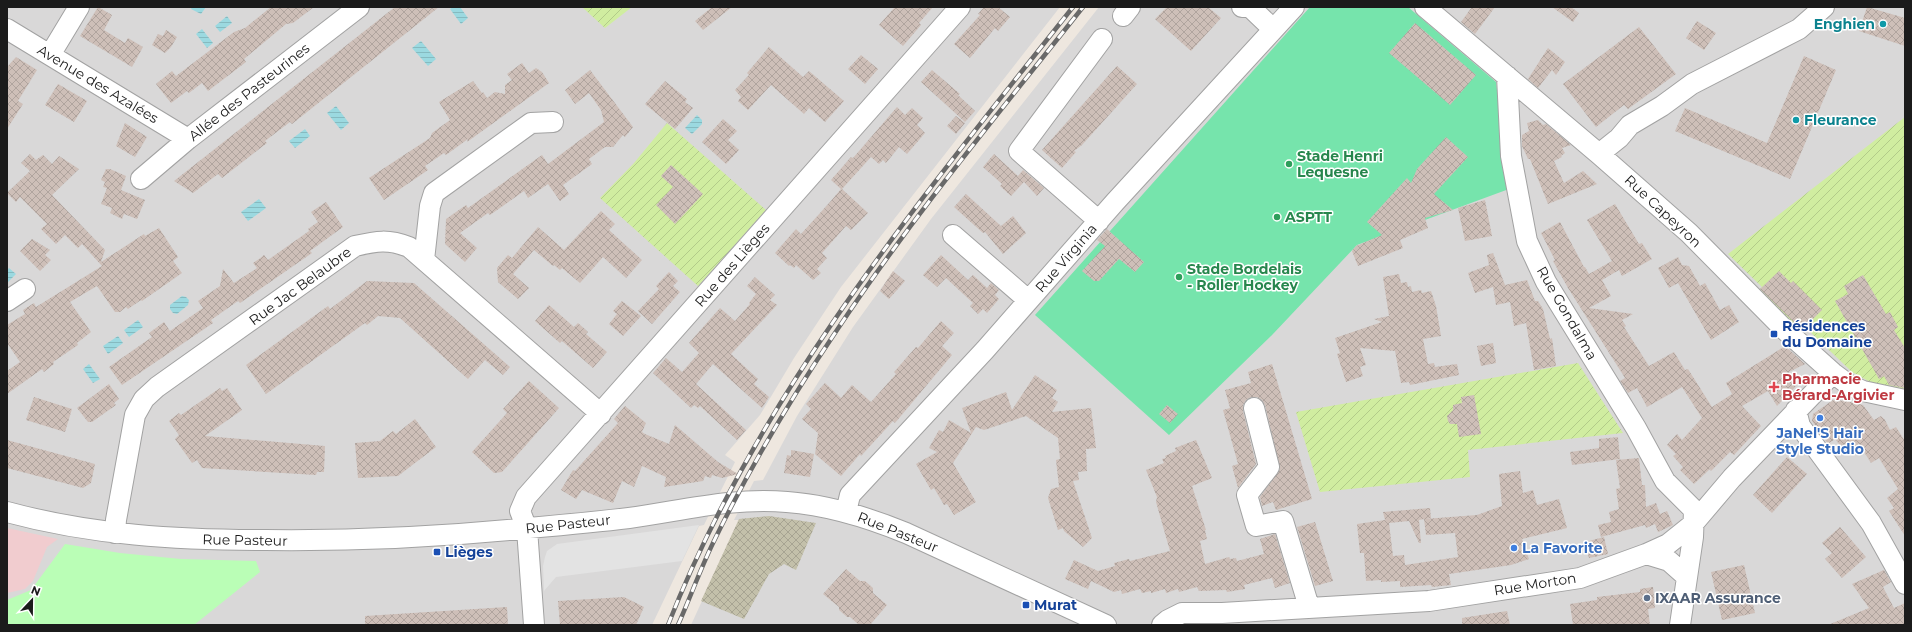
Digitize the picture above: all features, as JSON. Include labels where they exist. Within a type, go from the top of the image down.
[{"type":"street","points":[[50,55],[79,7]]},
{"type":"street","name":"Allée des Pasteurines","points":[[141,179],[188,139],[359,7]]},
{"type":"street","name":"Rue des Lièges","points":[[534,625],[527,529],[520,511],[526,497],[960,7]]},
{"type":"street","points":[[1242,7],[1250,7],[1273,29]]},
{"type":"street","name":"Rue Virginia","points":[[846,512],[850,495],[980,355],[1099,221],[1294,7]]},
{"type":"street","name":"Rue Capeyron","points":[[1425,7],[1599,154],[1689,233],[1785,330],[1833,373],[1849,385],[1863,391],[1905,400]]},
{"type":"street","points":[[1599,154],[1619,138],[1630,125],[1662,106],[1692,84],[1799,29],[1824,7]]},
{"type":"street","name":"Avenue des Azalées","points":[[7,29],[188,139]]},
{"type":"street","points":[[1099,221],[1019,151],[1102,39]]},
{"type":"street","name":"Rue Gondalma","points":[[1507,76],[1511,156],[1527,241],[1546,282],[1636,428],[1665,482],[1694,510],[1693,524]]},
{"type":"street","points":[[424,260],[430,206],[434,193],[531,123],[553,122]]},
{"type":"street","points":[[953,235],[1028,300]]},
{"type":"street","name":"Rue Jac Belaubre","points":[[115,533],[135,415],[144,399],[157,387],[356,246],[380,241],[395,242],[409,248],[601,414]]},
{"type":"street","points":[[7,301],[25,289]]},
{"type":"street","name":"Rue Morton","points":[[1162,625],[1168,620],[1182,613],[1222,613],[1429,601],[1580,578],[1646,554],[1668,544],[1693,524],[1732,478],[1833,373]]},
{"type":"street","points":[[1254,408],[1269,467],[1247,495],[1256,526],[1283,521],[1309,607]]},
{"type":"street","points":[[1796,410],[1800,426],[1871,524],[1905,584]]},
{"type":"street","name":"Rue Pasteur","points":[[7,512],[48,523],[115,533],[198,540],[339,541],[527,529],[628,518],[724,503],[748,501],[786,502],[846,512],[875,521],[906,533],[1106,625]]},
{"type":"street","points":[[1680,625],[1693,524]]},
{"type":"street","points":[[1646,554],[1669,562],[1687,577]]},
{"type":"shaded area","points":[[7,7],[1060,7],[841,287],[794,358],[760,415],[725,455],[735,462],[704,525],[699,526],[652,625],[7,625]]},
{"type":"shaded area","points":[[1099,7],[1905,7],[1905,625],[691,625],[739,520],[734,520],[754,481],[763,480],[797,416],[853,327],[931,219]]},
{"type":"shaded area","points":[[769,516],[816,523],[796,570],[784,564],[769,574],[744,619],[701,601],[739,519]]},
{"type":"shaded area","points":[[699,525],[682,561],[556,577],[544,591],[543,566],[545,557],[547,551],[557,544]]},
{"type":"shaded area","points":[[7,528],[58,539],[47,547],[33,581],[25,589],[7,593]]},
{"type":"green space","points":[[582,7],[632,7],[605,28]]},
{"type":"green space","name":"ASPTT","points":[[1310,7],[1408,7],[1496,82],[1509,189],[1357,245],[1273,334],[1169,435],[1035,315]]},
{"type":"green space","points":[[1905,117],[1905,389],[1870,382],[1852,372],[1805,327],[1801,331],[1760,289],[1762,287],[1728,254]]},
{"type":"green space","points":[[667,123],[766,210],[698,286],[600,198],[634,163]]},
{"type":"green space","points":[[1578,363],[1623,433],[1468,450],[1470,477],[1320,492],[1296,412]]},
{"type":"green space","points":[[65,544],[120,553],[181,559],[256,561],[260,572],[194,625],[7,625],[7,600],[31,590]]},
{"type":"water","points":[[192,7],[206,7],[201,14],[191,9]]},
{"type":"water","points":[[453,7],[460,7],[468,18],[461,24],[450,9]]},
{"type":"water","points":[[227,16],[232,23],[220,32],[215,26]]},
{"type":"water","points":[[202,29],[213,43],[207,48],[196,34]]},
{"type":"water","points":[[421,41],[436,59],[428,66],[412,48]]},
{"type":"water","points":[[336,106],[349,123],[341,130],[327,113]]},
{"type":"water","points":[[697,115],[702,120],[702,124],[692,134],[685,128]]},
{"type":"water","points":[[305,129],[310,136],[295,148],[289,141]]},
{"type":"water","points":[[259,199],[266,208],[248,221],[241,212]]},
{"type":"water","points":[[9,268],[16,274],[7,283],[7,270]]},
{"type":"water","points":[[182,296],[189,300],[188,305],[177,314],[173,313],[170,309],[170,305]]},
{"type":"water","points":[[138,320],[143,327],[129,337],[124,330]]},
{"type":"water","points":[[118,336],[123,343],[108,354],[103,346]]},
{"type":"water","points":[[89,364],[100,379],[93,383],[83,369]]},
{"type":"building","points":[[98,7],[112,15],[104,30],[125,43],[128,38],[143,47],[132,67],[80,36]]},
{"type":"building","points":[[271,7],[314,7],[293,23],[286,24],[244,59],[246,62],[208,91],[202,83],[189,93],[187,91],[171,103],[156,84],[172,71],[176,76],[234,32],[245,28]]},
{"type":"building","points":[[395,7],[439,7],[292,124],[290,122],[265,141],[267,143],[222,178],[218,174],[193,193],[174,181]]},
{"type":"building","points":[[712,7],[732,7],[703,30],[695,21]]},
{"type":"building","points":[[895,7],[933,7],[919,23],[921,25],[903,46],[879,25]]},
{"type":"building","points":[[984,7],[998,7],[1010,17],[998,31],[995,28],[970,58],[954,44],[980,15],[978,14]]},
{"type":"building","points":[[1167,7],[1208,7],[1221,18],[1191,51],[1155,19]]},
{"type":"building","points":[[1472,7],[1495,7],[1475,34],[1461,22]]},
{"type":"building","points":[[1552,7],[1571,7],[1579,13],[1573,22]]},
{"type":"building","name":"Enghien","points":[[1867,7],[1905,18],[1905,46],[1859,31]]},
{"type":"building","points":[[1697,21],[1716,33],[1704,50],[1686,38]]},
{"type":"building","points":[[1415,23],[1476,75],[1450,105],[1389,53]]},
{"type":"building","points":[[1639,27],[1676,74],[1628,109],[1624,105],[1596,127],[1563,84]]},
{"type":"building","points":[[166,30],[177,37],[165,53],[152,45],[158,34],[163,36]]},
{"type":"building","points":[[769,47],[803,77],[809,71],[844,101],[825,122],[809,108],[804,114],[771,85],[748,110],[738,101],[741,97],[735,90],[749,75],[747,73]]},
{"type":"building","points":[[1548,48],[1565,62],[1556,75],[1552,70],[1538,88],[1528,79]]},
{"type":"building","points":[[861,55],[878,69],[865,84],[848,69]]},
{"type":"building","name":"Fleurance","points":[[1804,56],[1836,70],[1790,179],[1675,131],[1685,108],[1767,143]]},
{"type":"building","points":[[16,57],[37,70],[18,101],[23,104],[7,129],[7,67]]},
{"type":"building","points":[[522,63],[529,73],[536,68],[542,72],[549,83],[467,142],[468,139],[446,155],[444,153],[425,166],[428,170],[384,200],[369,178],[430,138],[432,133],[450,120],[439,102],[473,81],[487,98],[495,92],[505,94],[505,85],[512,80],[507,74]]},
{"type":"building","points":[[1117,66],[1137,84],[1082,145],[1074,151],[1076,152],[1062,168],[1042,150]]},
{"type":"building","points":[[590,70],[633,127],[625,137],[623,135],[613,147],[605,147],[589,159],[592,164],[563,185],[569,194],[560,201],[548,184],[528,198],[524,191],[490,215],[488,213],[460,233],[477,248],[465,262],[445,244],[446,219],[466,205],[468,208],[542,155],[548,164],[604,122],[601,110],[589,93],[575,104],[565,90]]},
{"type":"building","points":[[932,70],[960,94],[958,95],[975,111],[965,122],[921,82]]},
{"type":"building","points":[[665,81],[687,99],[685,102],[693,108],[675,129],[645,104]]},
{"type":"building","points":[[58,84],[87,101],[74,122],[45,105]]},
{"type":"building","points":[[897,107],[905,115],[912,108],[923,118],[917,125],[925,133],[907,154],[899,147],[886,163],[883,160],[879,164],[871,157],[842,189],[868,213],[851,230],[846,226],[822,253],[827,258],[817,269],[821,273],[813,280],[796,265],[794,268],[790,265],[789,266],[775,253],[796,229],[801,234],[841,189],[831,180],[851,157],[853,158]]},
{"type":"building","points":[[956,116],[965,123],[956,134],[947,126]]},
{"type":"building","points":[[723,119],[737,131],[728,140],[739,150],[726,164],[702,142]]},
{"type":"building","points":[[1538,120],[1543,125],[1546,124],[1571,145],[1562,148],[1565,153],[1561,156],[1562,157],[1554,161],[1564,183],[1583,171],[1597,184],[1548,204],[1530,159],[1528,159],[1522,146],[1522,135],[1529,131],[1527,123]]},
{"type":"building","points":[[125,123],[147,137],[135,157],[116,146]]},
{"type":"building","points":[[1446,137],[1468,157],[1434,194],[1453,210],[1425,218],[1428,228],[1400,240],[1403,248],[1358,266],[1352,251],[1356,246],[1382,235],[1367,222],[1407,178],[1411,183],[1417,169]]},
{"type":"building","points":[[30,154],[36,160],[43,155],[52,164],[59,156],[79,169],[52,195],[105,250],[101,262],[144,234],[145,236],[159,228],[178,257],[173,261],[182,273],[142,301],[141,300],[128,309],[126,307],[120,312],[115,312],[97,286],[70,302],[91,332],[77,343],[78,345],[53,362],[54,364],[44,372],[42,369],[7,394],[7,371],[20,362],[7,343],[7,325],[25,314],[23,310],[34,303],[36,307],[102,266],[82,244],[78,248],[65,235],[56,244],[41,229],[47,224],[20,197],[16,202],[7,193],[30,171],[21,163]]},
{"type":"building","points":[[994,154],[1018,176],[1023,170],[1044,188],[1037,196],[1024,182],[1011,196],[1000,186],[1002,184],[983,167]]},
{"type":"building","points":[[671,165],[703,194],[675,224],[656,205],[673,187],[661,176]]},
{"type":"building","points":[[106,169],[110,169],[126,176],[121,190],[145,200],[137,219],[124,214],[122,219],[110,213],[112,208],[101,204],[107,188],[103,187],[105,182],[101,180]]},
{"type":"building","points":[[966,194],[1001,226],[1013,216],[1026,233],[1003,254],[985,232],[983,233],[954,207]]},
{"type":"building","points":[[1485,200],[1492,236],[1465,241],[1458,208]]},
{"type":"building","points":[[326,202],[343,227],[310,251],[312,253],[240,303],[238,301],[211,320],[213,323],[122,385],[109,367],[152,337],[149,333],[164,322],[170,331],[203,308],[198,301],[220,286],[223,269],[234,283],[257,268],[253,263],[264,255],[268,260],[309,231],[308,229],[318,222],[311,212]]},
{"type":"building","points":[[1615,204],[1639,244],[1642,243],[1652,259],[1622,276],[1619,270],[1602,280],[1611,296],[1589,308],[1633,314],[1622,320],[1626,326],[1624,327],[1649,366],[1674,352],[1685,370],[1688,369],[1712,407],[1732,394],[1726,383],[1785,346],[1805,364],[1789,372],[1798,384],[1777,406],[1768,391],[1742,406],[1761,426],[1734,455],[1730,452],[1711,471],[1710,469],[1694,484],[1680,470],[1683,467],[1673,456],[1676,454],[1667,445],[1677,434],[1682,440],[1702,418],[1682,387],[1647,407],[1637,388],[1628,393],[1620,381],[1625,378],[1568,288],[1553,261],[1555,260],[1541,233],[1560,222],[1589,274],[1612,261],[1587,220]]},
{"type":"building","points":[[601,211],[615,224],[609,230],[642,260],[626,278],[603,257],[580,283],[562,268],[560,270],[554,265],[553,266],[534,250],[513,274],[529,288],[518,299],[498,282],[497,268],[508,255],[512,258],[538,227],[564,250]]},
{"type":"building","points":[[1107,229],[1144,262],[1135,272],[1119,259],[1099,281],[1094,281],[1082,271],[1105,246],[1097,240]]},
{"type":"building","points":[[32,239],[50,250],[45,255],[51,260],[40,271],[20,251]]},
{"type":"building","points":[[1493,253],[1505,285],[1527,280],[1535,301],[1538,301],[1543,309],[1550,339],[1552,338],[1556,366],[1534,370],[1526,323],[1514,326],[1510,302],[1496,305],[1493,287],[1475,293],[1468,273],[1489,265],[1487,255]]},
{"type":"building","points":[[941,255],[968,280],[973,275],[987,288],[991,283],[999,290],[995,295],[999,299],[987,313],[983,309],[978,314],[970,306],[973,303],[946,278],[937,287],[923,275]]},
{"type":"building","points":[[1678,257],[1682,265],[1689,266],[1700,286],[1705,283],[1720,310],[1729,305],[1739,322],[1711,340],[1678,283],[1669,288],[1658,268]]},
{"type":"building","points":[[893,271],[905,281],[889,299],[880,291]]},
{"type":"building","points":[[1779,271],[1791,283],[1793,281],[1822,310],[1802,330],[1760,289]]},
{"type":"building","points":[[669,272],[678,281],[673,286],[680,292],[652,324],[638,311],[659,289],[656,286]]},
{"type":"building","points":[[1399,274],[1401,283],[1407,282],[1408,287],[1411,286],[1412,292],[1421,290],[1422,293],[1431,291],[1436,306],[1441,336],[1423,339],[1428,364],[1434,363],[1435,367],[1457,364],[1459,375],[1410,385],[1409,382],[1401,383],[1395,351],[1360,348],[1366,365],[1360,367],[1363,376],[1346,382],[1337,354],[1340,353],[1335,338],[1382,322],[1374,319],[1389,316],[1383,277]]},
{"type":"building","points":[[1863,275],[1886,314],[1890,312],[1898,327],[1894,330],[1905,348],[1905,388],[1889,385],[1884,376],[1879,379],[1835,301],[1848,294],[1844,286]]},
{"type":"building","points":[[755,277],[775,295],[770,300],[777,305],[731,354],[758,379],[754,384],[769,397],[762,408],[713,364],[696,384],[746,430],[737,440],[700,406],[698,408],[694,405],[691,408],[653,373],[666,358],[682,372],[699,353],[689,343],[720,308],[735,321],[750,304],[749,303],[756,294],[747,286]]},
{"type":"building","points":[[367,281],[414,283],[510,367],[503,375],[485,360],[468,379],[400,318],[378,316],[367,325],[365,323],[266,394],[246,365],[328,306],[330,309]]},
{"type":"building","points":[[622,301],[641,316],[623,336],[609,324],[617,314],[613,311]]},
{"type":"building","points":[[549,305],[574,327],[578,323],[588,332],[586,334],[607,352],[593,368],[562,341],[560,343],[535,321]]},
{"type":"building","points":[[941,321],[954,333],[942,346],[952,355],[895,423],[893,421],[861,456],[860,454],[841,476],[815,454],[818,433],[802,419],[811,409],[806,404],[825,383],[841,398],[852,385],[871,402],[896,374],[894,372],[916,347],[918,348]]},
{"type":"building","points":[[1493,343],[1496,363],[1481,366],[1477,346]]},
{"type":"building","points":[[1272,364],[1312,499],[1276,510],[1273,502],[1262,506],[1260,497],[1280,469],[1265,405],[1262,400],[1257,397],[1251,397],[1246,400],[1243,405],[1243,411],[1256,464],[1238,488],[1232,466],[1238,464],[1223,410],[1230,408],[1225,390],[1251,383],[1248,372]]},
{"type":"building","points":[[1035,375],[1057,390],[1052,398],[1058,402],[1052,412],[1091,408],[1096,448],[1086,449],[1087,471],[1078,472],[1079,480],[1073,481],[1092,538],[1083,547],[1064,531],[1063,528],[1058,530],[1048,498],[1051,489],[1059,487],[1056,460],[1060,459],[1058,438],[1026,416],[984,430],[976,427],[953,463],[976,502],[954,515],[947,504],[944,505],[934,488],[931,490],[916,464],[937,452],[929,448],[939,430],[943,432],[949,420],[971,433],[962,408],[1006,392],[1012,410]]},
{"type":"building","points":[[529,381],[559,408],[502,472],[494,473],[472,452],[507,413],[503,409]]},
{"type":"building","points":[[109,384],[119,399],[114,403],[116,405],[92,422],[88,422],[77,408]]},
{"type":"building","points":[[220,388],[222,391],[227,388],[242,410],[205,436],[325,446],[324,472],[317,472],[316,475],[202,468],[197,460],[192,463],[175,439],[179,435],[169,421],[179,413],[181,415]]},
{"type":"building","points":[[1474,395],[1481,434],[1459,437],[1457,424],[1450,424],[1447,416],[1453,410],[1453,405],[1462,403],[1461,397]]},
{"type":"building","points":[[34,397],[72,409],[65,432],[26,420]]},
{"type":"building","points":[[1833,400],[1863,405],[1874,420],[1881,416],[1885,420],[1890,430],[1896,427],[1905,441],[1905,536],[1889,511],[1894,508],[1887,498],[1898,489],[1879,458],[1871,463],[1859,444],[1847,454],[1835,439],[1828,444],[1812,421],[1813,414]]},
{"type":"building","points":[[1167,405],[1178,414],[1170,423],[1159,414]]},
{"type":"building","points":[[625,406],[646,423],[642,432],[645,434],[669,444],[675,425],[718,462],[738,474],[722,478],[712,475],[711,478],[705,476],[703,481],[664,487],[666,477],[642,466],[634,487],[622,481],[613,503],[582,490],[576,499],[561,490],[573,470],[575,471],[618,423],[614,419]]},
{"type":"building","points":[[415,419],[436,447],[398,476],[358,478],[355,443],[380,441],[393,431],[396,434]]},
{"type":"building","points":[[1618,437],[1620,459],[1572,465],[1570,452],[1599,448],[1599,439]]},
{"type":"building","points":[[7,440],[95,464],[91,483],[83,488],[7,468]]},
{"type":"building","points":[[1196,440],[1212,478],[1192,486],[1206,530],[1207,539],[1200,541],[1205,564],[1229,557],[1230,559],[1236,558],[1237,561],[1264,554],[1260,539],[1275,534],[1290,583],[1275,588],[1272,578],[1244,585],[1245,589],[1227,592],[1226,590],[1199,591],[1197,587],[1179,592],[1178,589],[1166,593],[1165,589],[1151,593],[1151,591],[1142,593],[1140,589],[1122,594],[1121,590],[1114,592],[1091,581],[1088,589],[1065,579],[1074,560],[1098,571],[1115,566],[1114,563],[1129,559],[1130,561],[1170,551],[1156,502],[1157,497],[1146,470],[1164,463],[1162,459],[1176,451],[1175,448]]},
{"type":"building","points":[[791,450],[814,454],[810,477],[784,473],[787,455],[791,456]]},
{"type":"building","points":[[1787,457],[1807,474],[1772,513],[1753,495]]},
{"type":"building","points":[[1639,458],[1642,485],[1645,485],[1646,507],[1656,503],[1660,514],[1667,511],[1673,525],[1658,532],[1655,524],[1646,528],[1645,525],[1601,537],[1598,525],[1611,522],[1609,512],[1619,509],[1616,489],[1620,488],[1616,460]]},
{"type":"building","points":[[1520,471],[1523,493],[1533,490],[1537,505],[1559,499],[1567,528],[1522,539],[1529,559],[1511,565],[1449,574],[1451,585],[1432,587],[1431,585],[1400,587],[1400,581],[1366,581],[1364,553],[1360,553],[1357,524],[1385,520],[1383,512],[1430,508],[1431,518],[1426,519],[1477,515],[1502,506],[1499,474]],"holes":[[[1424,519],[1426,535],[1455,533],[1458,557],[1405,565],[1404,555],[1393,556],[1389,523],[1409,521],[1419,543],[1421,543],[1419,520]]]},
{"type":"building","points":[[1315,522],[1333,581],[1315,586],[1297,527]]},
{"type":"building","points":[[1840,527],[1866,557],[1842,578],[1825,559],[1832,553],[1822,543]]},
{"type":"building","points":[[1604,537],[1608,554],[1589,558],[1585,542]]},
{"type":"building","points":[[1744,565],[1755,613],[1722,620],[1711,572]]},
{"type":"building","points":[[846,569],[860,581],[865,581],[873,588],[873,593],[887,605],[870,625],[859,625],[850,617],[847,617],[839,610],[839,607],[823,594]]},
{"type":"building","points":[[1884,570],[1891,582],[1883,587],[1894,608],[1905,603],[1905,625],[1828,625],[1869,608],[1852,584]]},
{"type":"building","points":[[1653,587],[1655,608],[1648,609],[1650,625],[1573,625],[1570,604],[1597,600],[1597,597],[1640,592],[1640,589]]},
{"type":"building","points":[[624,597],[644,607],[636,625],[560,625],[558,601]]},
{"type":"building","points":[[507,607],[508,625],[365,625],[365,616]]},
{"type":"building","points":[[1507,611],[1510,625],[1462,625],[1462,618]]},
{"type":"railway","points":[[668,625],[705,540],[748,458],[796,378],[847,301],[902,226],[958,152],[1073,7]]},
{"type":"railway","points":[[678,625],[708,553],[741,488],[771,434],[820,356],[895,247],[988,126],[1083,7]]},
{"type":"place","name":"Enghien","points":[[1883,24]]},
{"type":"place","name":"Fleurance","points":[[1796,120]]},
{"type":"place","name":"Stade Henri Lequesne","points":[[1289,164]]},
{"type":"place","name":"ASPTT","points":[[1277,217]]},
{"type":"place","name":"Stade Bordelais - Roller Hockey","points":[[1179,277]]},
{"type":"place","name":"Résidences du Domaine","points":[[1774,334]]},
{"type":"place","name":"Pharmacie Bérard-Argivier","points":[[1774,387]]},
{"type":"place","name":"JaNel'S Hair Style Studio","points":[[1820,418]]},
{"type":"place","name":"La Favorite","points":[[1514,548]]},
{"type":"place","name":"Lièges","points":[[437,552]]},
{"type":"place","name":"IXAAR Assurance","points":[[1647,598]]},
{"type":"place","name":"Murat","points":[[1026,605]]}]
